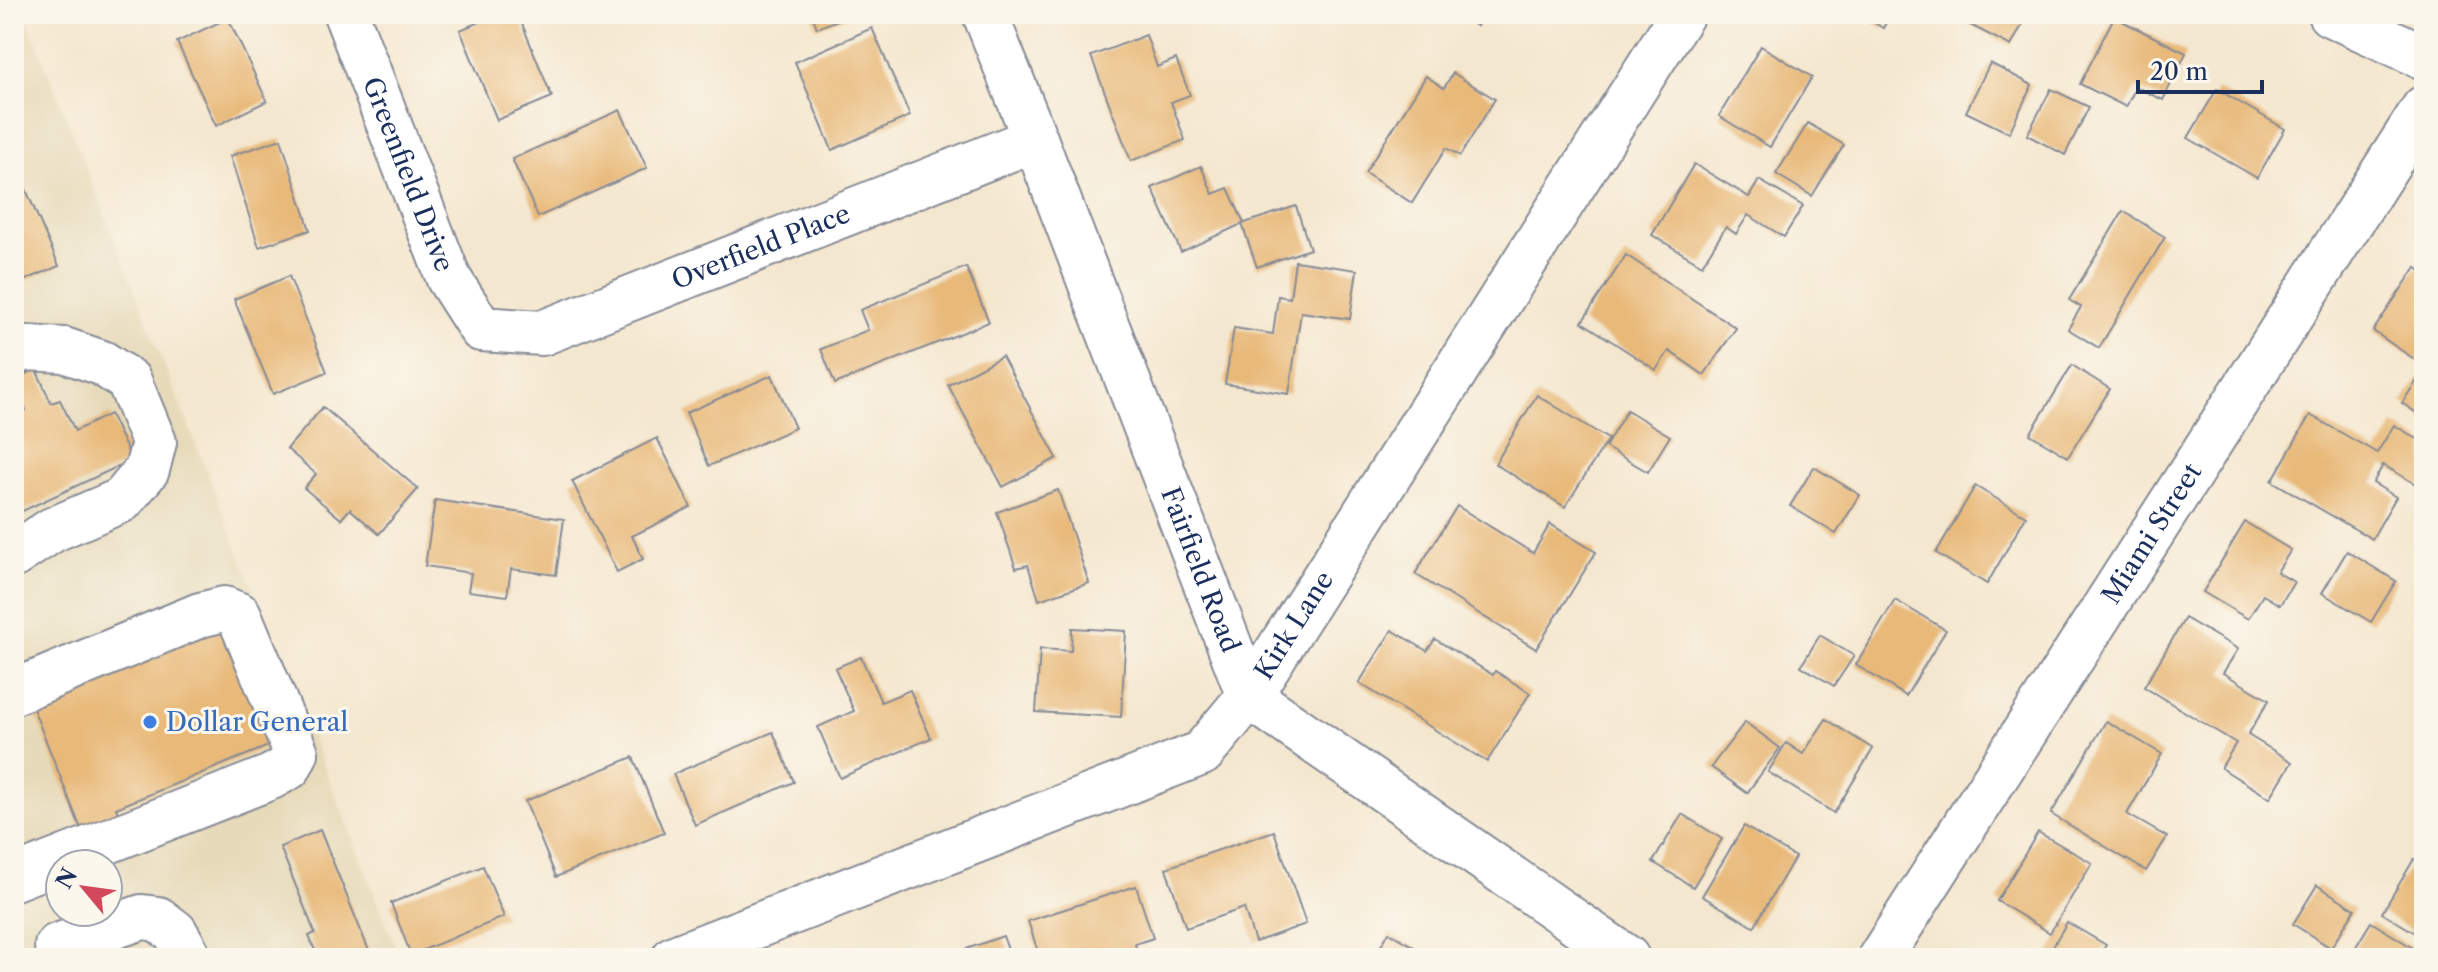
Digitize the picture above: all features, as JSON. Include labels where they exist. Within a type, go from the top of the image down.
[{"type":"street","name":"Greenfield Drive","points":[[346,14],[449,279],[481,329]]},
{"type":"street","name":"Fairfield Road","points":[[985,14],[1249,696]]},
{"type":"street","name":"Kirk Lane","points":[[674,958],[1202,753],[1249,696],[1682,14]]},
{"type":"street","points":[[2330,14],[2424,57]]},
{"type":"street","name":"Miami Street","points":[[1880,958],[2424,108]]},
{"type":"street","name":"Overfield Place","points":[[481,329],[542,333],[1035,139]]},
{"type":"street","points":[[14,353],[25,348],[64,350],[102,363],[129,381],[154,442],[147,470],[122,500],[52,530],[14,555]]},
{"type":"street","points":[[14,692],[200,615],[224,609],[239,615],[296,753],[289,767],[271,777],[17,869]]},
{"type":"street","points":[[1249,696],[1627,958]]},
{"type":"street","points":[[49,954],[142,917],[158,919],[175,932],[187,953]]},
{"type":"shaded area","points":[[14,14],[25,14],[400,958],[14,958]]},
{"type":"building","points":[[498,14],[518,14],[552,97],[497,120],[460,30]]},
{"type":"building","points":[[812,14],[853,14],[817,28]]},
{"type":"building","points":[[1456,14],[1484,14],[1477,26]]},
{"type":"building","points":[[1860,14],[1891,14],[1883,28]]},
{"type":"building","points":[[1949,14],[2028,14],[2011,46]]},
{"type":"building","points":[[2114,17],[2186,53],[2163,100],[2136,87],[2126,107],[2080,84]]},
{"type":"building","points":[[228,18],[267,101],[216,126],[177,42]]},
{"type":"building","points":[[872,28],[910,116],[832,150],[795,62]]},
{"type":"building","points":[[1146,35],[1157,67],[1176,59],[1190,95],[1171,102],[1185,140],[1131,161],[1091,56]]},
{"type":"building","points":[[1761,46],[1812,77],[1770,147],[1719,116]]},
{"type":"building","points":[[1990,63],[2032,85],[2009,133],[1966,112]]},
{"type":"building","points":[[1453,73],[1495,99],[1460,156],[1446,148],[1412,203],[1365,173],[1426,76],[1444,88]]},
{"type":"building","points":[[2051,89],[2089,107],[2065,155],[2027,135]]},
{"type":"building","points":[[2217,89],[2285,129],[2257,178],[2188,138]]},
{"type":"building","points":[[620,110],[647,168],[538,217],[512,159]]},
{"type":"building","points":[[1808,123],[1844,145],[1812,196],[1776,174]]},
{"type":"building","points":[[281,139],[310,230],[259,247],[230,156]]},
{"type":"building","points":[[14,162],[59,266],[14,285]]},
{"type":"building","points":[[1694,164],[1749,197],[1759,180],[1803,206],[1784,237],[1748,215],[1736,234],[1726,227],[1702,265],[1652,235]]},
{"type":"building","points":[[1201,166],[1213,194],[1228,188],[1244,223],[1181,252],[1152,188]]},
{"type":"building","points":[[1296,206],[1310,249],[1257,267],[1242,224]]},
{"type":"building","points":[[2123,211],[2165,237],[2099,348],[2068,329],[2081,307],[2069,300]]},
{"type":"building","points":[[1626,255],[1736,328],[1704,375],[1669,351],[1656,370],[1582,322]]},
{"type":"building","points":[[1295,261],[1357,270],[1350,319],[1301,312],[1289,394],[1225,384],[1234,328],[1273,334],[1278,296],[1290,298]]},
{"type":"building","points":[[966,267],[989,322],[835,384],[821,349],[868,330],[860,310]]},
{"type":"building","points":[[2416,267],[2424,273],[2424,356],[2420,363],[2373,331]]},
{"type":"building","points":[[289,276],[327,372],[273,394],[234,299]]},
{"type":"building","points":[[1002,356],[1057,458],[1003,487],[948,385]]},
{"type":"building","points":[[2072,365],[2110,389],[2068,457],[2030,434]]},
{"type":"building","points":[[36,369],[51,403],[60,400],[75,431],[110,414],[132,460],[14,515],[14,415],[26,410],[14,380]]},
{"type":"building","points":[[2424,370],[2424,418],[2402,403]]},
{"type":"building","points":[[772,375],[795,428],[709,466],[686,413]]},
{"type":"building","points":[[1537,395],[1608,439],[1565,507],[1495,464]]},
{"type":"building","points":[[323,407],[418,489],[379,534],[350,509],[341,519],[304,488],[316,474],[287,449]]},
{"type":"building","points":[[1627,410],[1670,436],[1648,472],[1605,447]]},
{"type":"building","points":[[2310,415],[2377,453],[2394,425],[2424,443],[2424,489],[2383,465],[2373,483],[2396,497],[2372,539],[2272,481]]},
{"type":"building","points":[[657,438],[691,507],[632,536],[643,559],[617,572],[572,481]]},
{"type":"building","points":[[1814,467],[1860,495],[1836,534],[1790,506]]},
{"type":"building","points":[[1975,486],[2026,516],[1987,584],[1936,553]]},
{"type":"building","points":[[1058,490],[1089,583],[1039,600],[1028,565],[1016,568],[997,512]]},
{"type":"building","points":[[435,500],[564,519],[556,575],[511,569],[507,596],[468,591],[471,573],[425,566]]},
{"type":"building","points":[[1457,506],[1533,553],[1550,524],[1596,552],[1536,649],[1415,574]]},
{"type":"building","points":[[2245,522],[2291,550],[2277,572],[2294,582],[2280,605],[2263,595],[2248,619],[2203,592]]},
{"type":"building","points":[[2347,551],[2396,581],[2371,622],[2322,593]]},
{"type":"building","points":[[1895,600],[1946,630],[1906,696],[1856,665]]},
{"type":"building","points":[[2185,618],[2238,649],[2223,673],[2269,700],[2248,735],[2292,762],[2270,798],[2221,768],[2236,743],[2144,687]]},
{"type":"building","name":"Dollar General","points":[[229,624],[271,745],[116,808],[122,824],[85,839],[29,698]]},
{"type":"building","points":[[1072,628],[1126,631],[1121,717],[1036,712],[1040,649],[1071,651]]},
{"type":"building","points":[[1392,630],[1427,651],[1435,639],[1493,675],[1495,671],[1530,693],[1487,762],[1359,683]]},
{"type":"building","points":[[1820,635],[1854,656],[1834,686],[1801,666]]},
{"type":"building","points":[[861,657],[881,702],[910,690],[931,738],[840,778],[818,727],[854,711],[835,668]]},
{"type":"building","points":[[1826,719],[1873,749],[1834,813],[1768,772],[1786,743],[1803,754]]},
{"type":"building","points":[[2106,721],[2162,754],[2127,814],[2167,837],[2146,871],[2051,814]]},
{"type":"building","points":[[1745,722],[1780,748],[1747,793],[1711,767]]},
{"type":"building","points":[[773,732],[794,782],[695,825],[673,774]]},
{"type":"building","points":[[633,757],[664,833],[556,877],[525,801]]},
{"type":"building","points":[[1682,814],[1722,839],[1693,887],[1653,862]]},
{"type":"building","points":[[1744,826],[1795,857],[1754,927],[1702,896]]},
{"type":"building","points":[[320,830],[372,958],[318,958],[309,936],[315,933],[280,847]]},
{"type":"building","points":[[1274,831],[1306,924],[1255,942],[1244,908],[1186,928],[1166,868]]},
{"type":"building","points":[[2038,832],[2092,863],[2050,933],[1997,901]]},
{"type":"building","points":[[2414,859],[2424,865],[2424,938],[2382,913]]},
{"type":"building","points":[[483,866],[504,917],[411,955],[391,903]]},
{"type":"building","points":[[2317,885],[2355,909],[2331,948],[2293,924]]},
{"type":"building","points":[[1136,886],[1153,938],[1135,944],[1138,956],[1040,958],[1028,921]]},
{"type":"building","points":[[2067,922],[2106,945],[2098,958],[2046,958]]},
{"type":"building","points":[[2371,922],[2418,951],[2414,958],[2349,958]]},
{"type":"building","points":[[1389,932],[1433,958],[1374,958]]},
{"type":"building","points":[[1003,936],[1011,958],[941,958]]},
{"type":"place","name":"Dollar General","points":[[150,722]]}]
